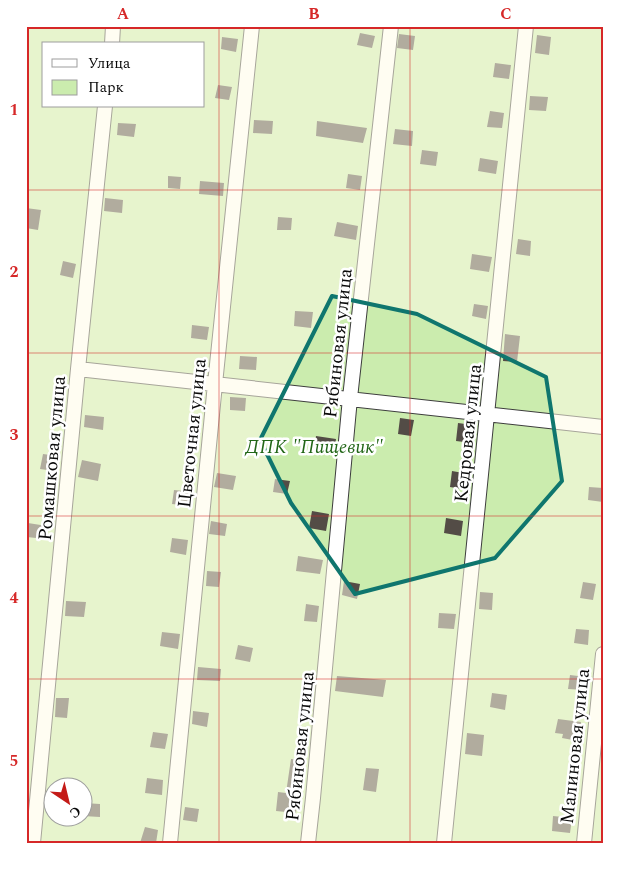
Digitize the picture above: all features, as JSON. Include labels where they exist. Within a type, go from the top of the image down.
[{"type":"street","points":[[112,42],[114,26]]},
{"type":"street","name":"Цветочная улица","points":[[170,843],[214,384],[252,26]]},
{"type":"street","name":"Рябиновая улица","points":[[308,843],[350,398],[391,26]]},
{"type":"street","name":"Кедровая улица","points":[[444,843],[526,26]]},
{"type":"street","name":"Ромашковая улица","points":[[34,843],[78,369],[105,108]]},
{"type":"street","points":[[78,369],[603,427]]},
{"type":"street","name":"Малиновая улица","points":[[584,843],[603,654]]},
{"type":"highlighted area","points":[[332,296],[417,314],[546,377],[562,481],[495,558],[355,594],[291,503],[260,440]]},
{"type":"green space","name":"ДПК \"Пищевик\"","points":[[26,26],[603,26],[603,843],[26,843]]},
{"type":"building","points":[[360,33],[375,36],[372,48],[357,45]]},
{"type":"building","points":[[399,34],[415,36],[413,50],[397,48]]},
{"type":"building","points":[[537,35],[551,37],[549,55],[535,53]]},
{"type":"building","points":[[222,37],[238,39],[236,52],[221,49]]},
{"type":"building","points":[[495,63],[511,65],[509,79],[493,77]]},
{"type":"building","points":[[218,85],[232,87],[229,100],[215,98]]},
{"type":"building","points":[[530,96],[548,97],[546,111],[529,110]]},
{"type":"building","points":[[490,111],[504,113],[502,128],[487,127]]},
{"type":"building","points":[[254,120],[273,121],[272,134],[253,133]]},
{"type":"building","points":[[317,121],[367,128],[363,143],[316,136]]},
{"type":"building","points":[[118,123],[136,124],[134,137],[117,135]]},
{"type":"building","points":[[395,129],[413,131],[412,146],[393,144]]},
{"type":"building","points":[[422,150],[438,152],[436,166],[420,164]]},
{"type":"building","points":[[480,158],[498,161],[496,174],[478,171]]},
{"type":"building","points":[[348,174],[362,176],[360,190],[346,188]]},
{"type":"building","points":[[168,176],[181,177],[180,189],[168,188]]},
{"type":"building","points":[[200,181],[224,183],[223,196],[199,194]]},
{"type":"building","points":[[105,198],[123,200],[122,213],[104,211]]},
{"type":"building","points":[[26,208],[41,210],[38,230],[26,228]]},
{"type":"building","points":[[278,217],[292,218],[291,230],[277,230]]},
{"type":"building","points":[[337,222],[358,226],[356,240],[334,236]]},
{"type":"building","points":[[518,239],[531,241],[530,256],[516,254]]},
{"type":"building","points":[[472,254],[492,257],[489,272],[470,269]]},
{"type":"building","points":[[63,261],[76,264],[73,278],[60,275]]},
{"type":"building","points":[[474,304],[488,306],[486,319],[472,316]]},
{"type":"building","points":[[295,311],[313,312],[311,328],[294,326]]},
{"type":"building","points":[[192,325],[209,327],[207,340],[191,338]]},
{"type":"building","points":[[505,334],[520,336],[517,362],[503,361]]},
{"type":"building","points":[[240,356],[257,357],[256,370],[239,369]]},
{"type":"building","points":[[230,397],[246,398],[245,411],[230,410]]},
{"type":"building","points":[[85,415],[104,417],[103,430],[84,427]]},
{"type":"building","points":[[400,418],[414,420],[411,436],[398,434]]},
{"type":"building","points":[[458,423],[473,425],[472,443],[456,441]]},
{"type":"building","points":[[316,436],[336,439],[334,453],[314,450]]},
{"type":"building","points":[[43,454],[58,456],[55,471],[40,469]]},
{"type":"building","points":[[82,460],[101,464],[98,481],[78,477]]},
{"type":"building","points":[[452,471],[469,474],[467,490],[450,487]]},
{"type":"building","points":[[217,473],[236,476],[233,490],[214,487]]},
{"type":"building","points":[[275,479],[290,481],[287,494],[273,492]]},
{"type":"building","points":[[589,487],[603,488],[603,502],[588,500]]},
{"type":"building","points":[[174,490],[193,492],[192,506],[172,504]]},
{"type":"building","points":[[312,511],[329,514],[326,531],[309,528]]},
{"type":"building","points":[[446,518],[463,521],[461,536],[444,533]]},
{"type":"building","points":[[211,521],[227,524],[225,536],[209,534]]},
{"type":"building","points":[[28,523],[47,526],[45,539],[27,537]]},
{"type":"building","points":[[172,538],[188,540],[186,555],[170,552]]},
{"type":"building","points":[[298,556],[323,560],[320,574],[296,571]]},
{"type":"building","points":[[207,571],[221,572],[219,587],[206,586]]},
{"type":"building","points":[[344,581],[360,584],[357,599],[342,595]]},
{"type":"building","points":[[583,582],[596,584],[593,600],[580,598]]},
{"type":"building","points":[[480,592],[493,593],[492,610],[479,609]]},
{"type":"building","points":[[66,601],[86,602],[84,617],[65,616]]},
{"type":"building","points":[[306,604],[319,606],[317,622],[304,621]]},
{"type":"building","points":[[439,613],[456,614],[454,629],[438,628]]},
{"type":"building","points":[[576,629],[589,630],[588,645],[574,643]]},
{"type":"building","points":[[162,632],[180,634],[178,649],[160,646]]},
{"type":"building","points":[[238,645],[253,648],[250,662],[235,659]]},
{"type":"building","points":[[198,667],[221,669],[220,681],[197,680]]},
{"type":"building","points":[[570,675],[586,677],[584,690],[568,689]]},
{"type":"building","points":[[337,676],[386,680],[383,697],[335,691]]},
{"type":"building","points":[[492,693],[507,695],[505,710],[490,707]]},
{"type":"building","points":[[56,698],[69,698],[67,718],[55,717]]},
{"type":"building","points":[[193,711],[209,713],[207,727],[192,724]]},
{"type":"building","points":[[558,719],[581,722],[578,741],[562,738],[563,734],[555,733]]},
{"type":"building","points":[[153,732],[168,734],[165,749],[150,747]]},
{"type":"building","points":[[467,733],[484,735],[482,756],[465,754]]},
{"type":"building","points":[[291,759],[302,760],[301,766],[305,767],[302,783],[300,783],[296,813],[276,811],[278,792],[286,793]]},
{"type":"building","points":[[366,768],[379,769],[376,792],[363,790]]},
{"type":"building","points":[[147,778],[163,780],[162,795],[145,793]]},
{"type":"building","points":[[92,804],[100,804],[100,817],[92,817]]},
{"type":"building","points":[[185,807],[199,809],[197,822],[183,820]]},
{"type":"building","points":[[553,816],[572,818],[570,833],[552,831]]},
{"type":"building","points":[[145,827],[158,830],[156,843],[140,843]]}]
